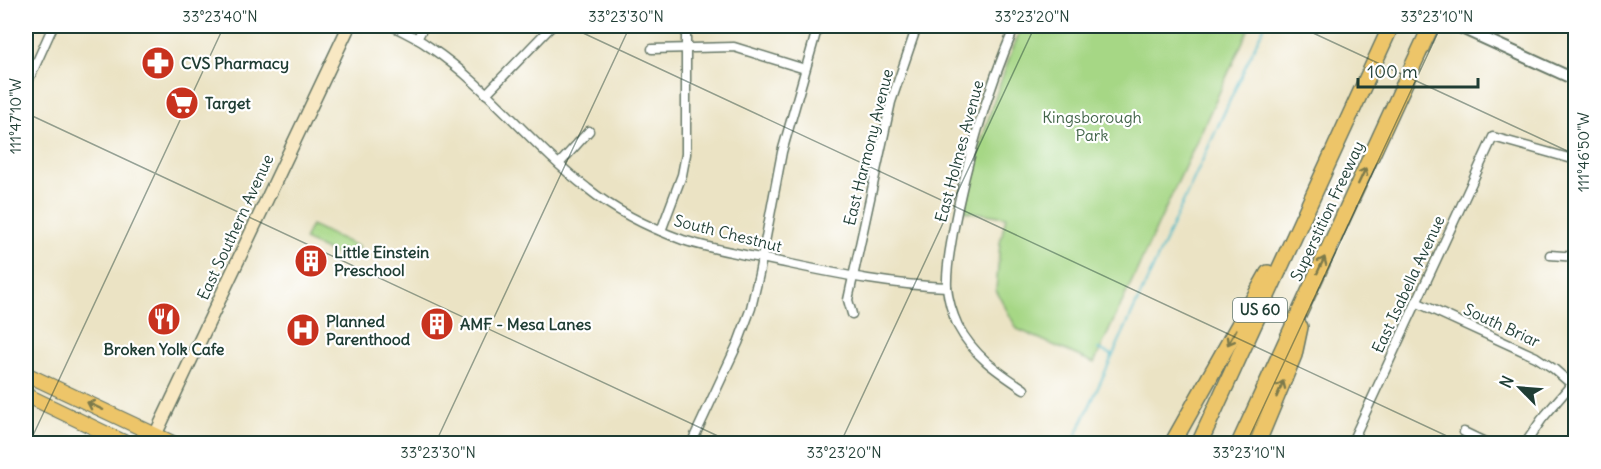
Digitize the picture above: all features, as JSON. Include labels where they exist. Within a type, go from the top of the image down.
[{"type":"highway","name":"Superstition Freeway","points":[[1199,444],[1391,26]]},
{"type":"highway","name":"Superstition Freeway","points":[[1239,444],[1431,26]]},
{"type":"highway","points":[[1172,444],[1322,176]]},
{"type":"highway","points":[[1257,444],[1294,355],[1305,301]]},
{"type":"main road","name":"East Southern Avenue","points":[[154,439],[349,26]]},
{"type":"main road","points":[[26,374],[154,439],[176,444]]},
{"type":"main road","points":[[26,395],[128,444]]},
{"type":"street","points":[[26,86],[53,26]]},
{"type":"street","name":"South Chestnut","points":[[392,26],[442,56],[587,189],[661,231],[712,248],[852,277],[896,284],[947,287]]},
{"type":"street","points":[[417,39],[423,26]]},
{"type":"street","points":[[486,94],[552,26]]},
{"type":"street","points":[[661,231],[686,154],[686,26]]},
{"type":"street","points":[[691,444],[741,336],[750,308],[782,152],[818,26]]},
{"type":"street","name":"East Harmony Avenue","points":[[852,314],[848,300],[852,277],[891,102],[917,26]]},
{"type":"street","name":"East Holmes Avenue","points":[[1015,26],[986,102],[965,177],[950,250],[947,287],[957,325],[978,356],[1024,388]]},
{"type":"street","points":[[1459,27],[1575,80]]},
{"type":"street","points":[[652,49],[734,47],[804,69]]},
{"type":"street","points":[[559,164],[589,131]]},
{"type":"street","name":"East Isabella Avenue","points":[[1351,444],[1493,137],[1575,160]]},
{"type":"street","points":[[1550,255],[1575,257]]},
{"type":"street","name":"South Briar","points":[[1416,302],[1536,357],[1573,381]]},
{"type":"street","points":[[1524,444],[1573,381]]},
{"type":"street","points":[[1464,432],[1489,444]]},
{"type":"green space","name":"Kingsborough Park","points":[[1022,26],[1250,26],[1094,363],[1017,329],[996,290],[1000,243],[1006,217],[964,211],[989,117]]},
{"type":"green space","points":[[311,225],[359,247],[352,262],[304,240]]},
{"type":"waterway","points":[[1072,444],[1264,26]]},
{"type":"waterway","points":[[1098,349],[1112,355]]},
{"type":"place","name":"CVS Pharmacy","points":[[158,63]]},
{"type":"place","name":"Target","points":[[182,103]]},
{"type":"place","name":"Little Einstein Preschool","points":[[311,261]]},
{"type":"place","name":"Broken Yolk Cafe","points":[[164,319]]},
{"type":"place","name":"AMF - Mesa Lanes","points":[[437,324]]},
{"type":"place","name":"Planned Parenthood","points":[[303,330]]}]
